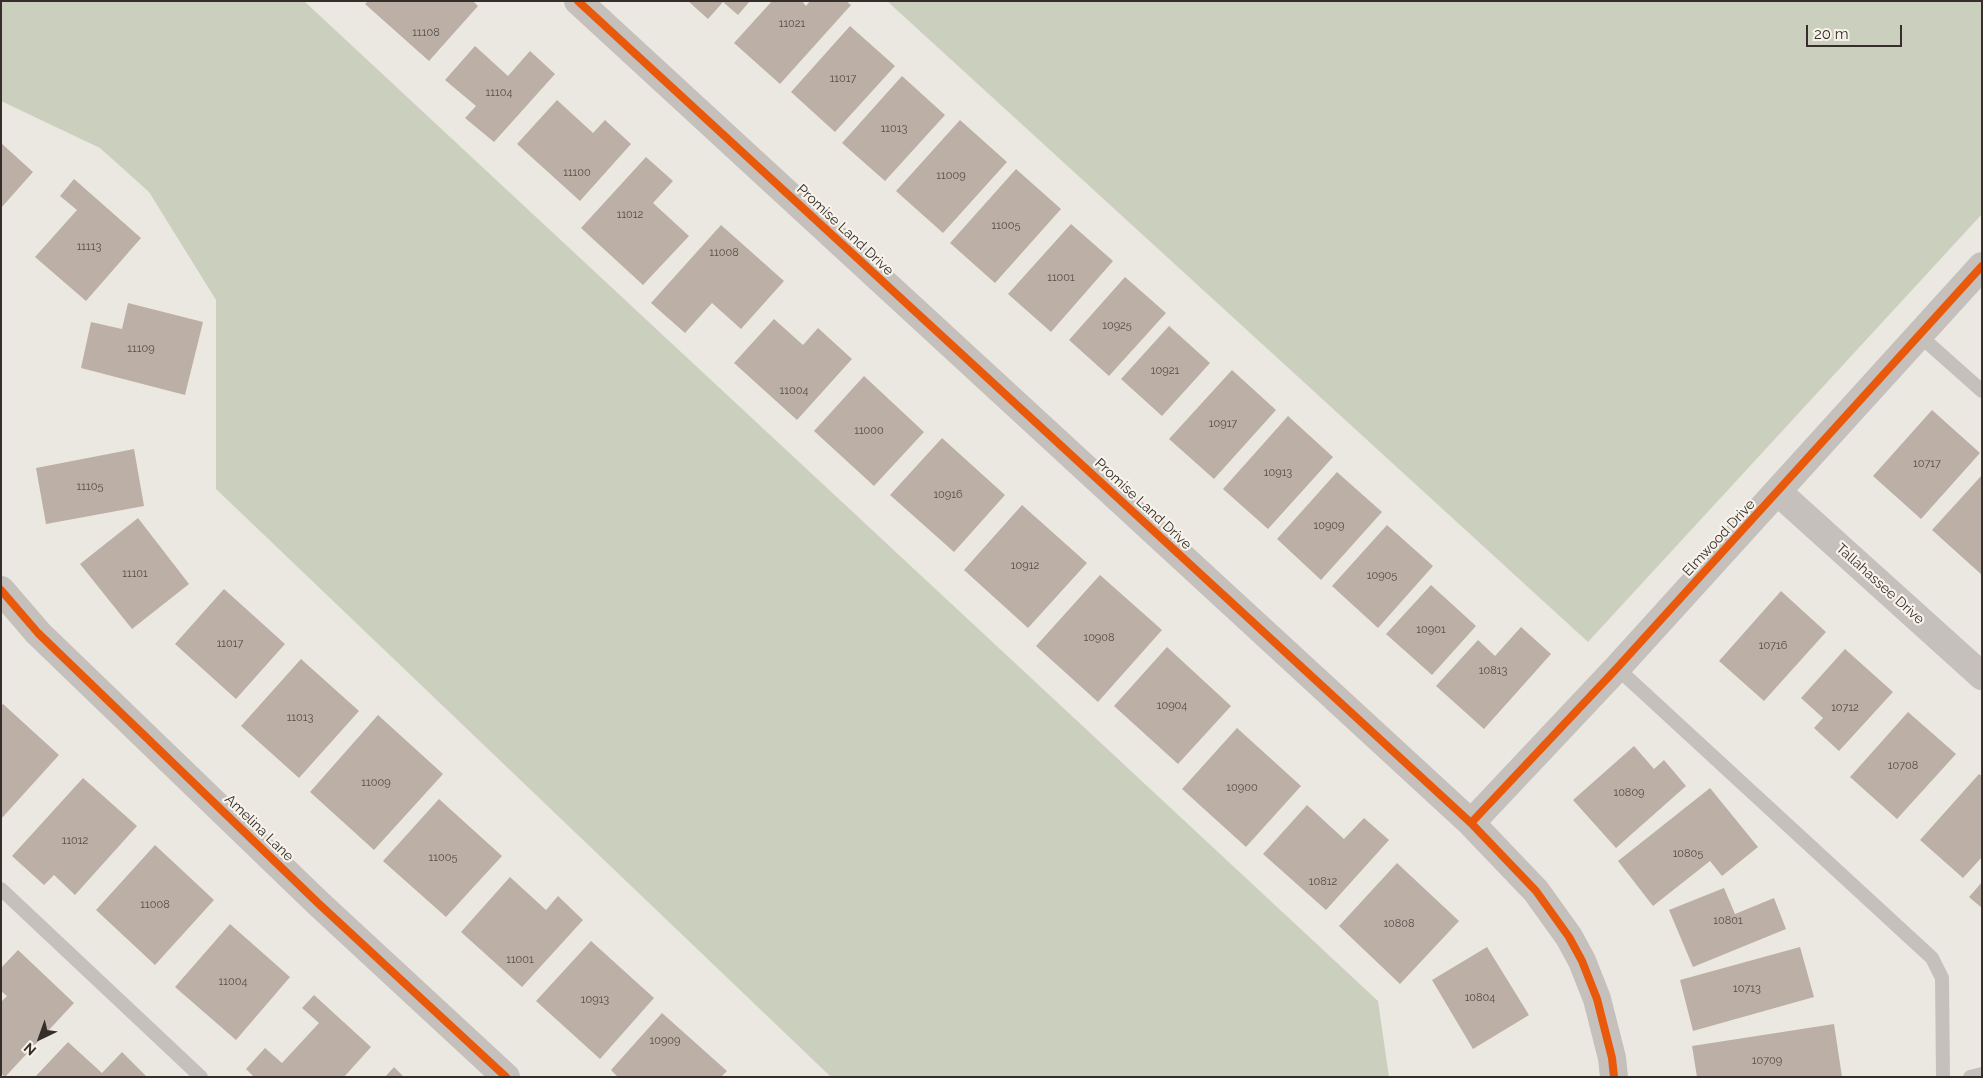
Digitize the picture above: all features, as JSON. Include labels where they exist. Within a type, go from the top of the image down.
[{"type":"street","name":"Promise Land Drive","points":[[578,1],[1471,823],[1536,891],[1569,937],[1582,961],[1597,1000],[1612,1058],[1614,1077]]},
{"type":"street","name":"Elmwood Drive","points":[[1471,823],[1617,668],[1982,266]]},
{"type":"street","name":"Tallahassee Drive","points":[[1778,492],[1982,676]]},
{"type":"street","name":"Amelina Lane","points":[[1,590],[45,640],[319,904],[506,1077]]},
{"type":"lane","points":[[1919,335],[1982,391]]},
{"type":"lane","points":[[1617,668],[1932,958],[1942,978],[1943,1077]]},
{"type":"lane","points":[[1,889],[201,1077]]},
{"type":"lane","points":[[1970,1077],[1982,1074]]},
{"type":"green space","points":[[1,1],[304,1],[1378,1001],[1389,1077],[831,1077],[216,489],[216,300],[149,192],[100,148],[1,101]]},
{"type":"green space","points":[[887,1],[1982,1],[1982,214],[1588,642]]},
{"type":"building","points":[[368,1],[473,1],[478,6],[429,61],[365,4]]},
{"type":"building","points":[[688,1],[750,1],[738,15],[723,2],[708,19]]},
{"type":"building","points":[[772,1],[802,1],[806,6],[810,1],[846,1],[851,5],[780,84],[734,43]]},
{"type":"building","points":[[850,26],[895,66],[835,132],[791,92]]},
{"type":"building","points":[[475,46],[508,76],[530,51],[555,74],[494,142],[465,118],[476,106],[445,80]]},
{"type":"building","points":[[902,76],[945,115],[885,181],[842,143]]},
{"type":"building","points":[[557,100],[593,133],[605,120],[631,144],[580,201],[517,144]]},
{"type":"building","points":[[960,120],[1007,162],[943,233],[896,191]]},
{"type":"building","points":[[1,143],[33,172],[1,208]]},
{"type":"building","points":[[646,157],[673,181],[653,203],[689,236],[643,285],[581,228]]},
{"type":"building","points":[[1016,169],[1061,209],[995,283],[950,243]]},
{"type":"building","points":[[74,179],[141,238],[86,301],[35,257],[77,210],[60,196]]},
{"type":"building","points":[[1071,224],[1113,261],[1051,332],[1008,294]]},
{"type":"building","points":[[721,225],[784,281],[741,329],[712,303],[685,333],[651,303]]},
{"type":"building","points":[[1125,277],[1166,313],[1109,376],[1069,340]]},
{"type":"building","points":[[128,303],[203,322],[185,395],[81,368],[91,322],[122,329]]},
{"type":"building","points":[[774,319],[803,345],[818,328],[852,359],[797,420],[734,363]]},
{"type":"building","points":[[1169,326],[1210,363],[1162,416],[1121,379]]},
{"type":"building","points":[[1232,370],[1276,410],[1214,479],[1169,439]]},
{"type":"building","points":[[864,376],[924,432],[874,486],[814,431]]},
{"type":"building","points":[[1932,410],[1980,453],[1921,519],[1873,476]]},
{"type":"building","points":[[1288,416],[1333,457],[1268,529],[1223,489]]},
{"type":"building","points":[[942,438],[1005,495],[954,552],[890,495]]},
{"type":"building","points":[[134,449],[144,506],[46,524],[36,468]]},
{"type":"building","points":[[1337,472],[1382,512],[1321,580],[1277,539]]},
{"type":"building","points":[[1982,475],[1982,575],[1932,530]]},
{"type":"building","points":[[1022,505],[1087,563],[1028,628],[964,570]]},
{"type":"building","points":[[138,518],[189,584],[132,629],[80,564]]},
{"type":"building","points":[[1387,525],[1433,566],[1378,628],[1332,586]]},
{"type":"building","points":[[1100,575],[1162,630],[1098,702],[1036,646]]},
{"type":"building","points":[[1431,585],[1476,626],[1432,675],[1386,634]]},
{"type":"building","points":[[224,589],[285,644],[236,699],[175,644]]},
{"type":"building","points":[[1781,591],[1826,632],[1764,701],[1719,661]]},
{"type":"building","points":[[1521,627],[1551,654],[1484,729],[1436,686],[1478,640],[1495,656]]},
{"type":"building","points":[[1167,647],[1231,706],[1178,764],[1114,706]]},
{"type":"building","points":[[1845,649],[1893,692],[1839,751],[1814,728],[1823,718],[1801,698]]},
{"type":"building","points":[[301,659],[359,711],[299,778],[241,726]]},
{"type":"building","points":[[3,704],[59,755],[1,819],[1,706]]},
{"type":"building","points":[[1908,712],[1956,754],[1897,819],[1850,777]]},
{"type":"building","points":[[378,715],[443,774],[374,850],[310,792]]},
{"type":"building","points":[[1237,728],[1301,786],[1246,847],[1182,789]]},
{"type":"building","points":[[1634,746],[1654,769],[1664,760],[1686,786],[1616,848],[1573,800]]},
{"type":"building","points":[[1979,774],[1982,776],[1982,857],[1963,878],[1920,840]]},
{"type":"building","points":[[83,778],[137,826],[75,895],[54,875],[44,885],[12,856]]},
{"type":"building","points":[[1710,788],[1758,847],[1722,876],[1710,861],[1653,906],[1618,861]]},
{"type":"building","points":[[439,799],[502,856],[446,917],[383,861]]},
{"type":"building","points":[[1307,805],[1344,839],[1364,818],[1389,840],[1326,910],[1263,854]]},
{"type":"building","points":[[155,845],[214,900],[155,965],[96,910]]},
{"type":"building","points":[[1397,863],[1459,921],[1400,984],[1339,926]]},
{"type":"building","points":[[510,877],[546,910],[558,896],[583,920],[522,987],[461,932]]},
{"type":"building","points":[[1982,882],[1982,908],[1969,897]]},
{"type":"building","points":[[1724,888],[1735,914],[1774,898],[1786,929],[1693,967],[1669,910]]},
{"type":"building","points":[[230,924],[290,977],[236,1040],[175,987]]},
{"type":"building","points":[[591,941],[654,998],[600,1059],[536,1001]]},
{"type":"building","points":[[1487,947],[1529,1015],[1473,1049],[1432,980]]},
{"type":"building","points":[[1800,947],[1814,997],[1693,1031],[1680,980]]},
{"type":"building","points":[[18,950],[74,1003],[5,1077],[1,1073],[1,1002],[7,996],[1,991],[1,968]]},
{"type":"building","points":[[314,995],[371,1047],[344,1077],[254,1077],[246,1069],[265,1048],[282,1063],[319,1023],[302,1008]]},
{"type":"building","points":[[662,1013],[727,1071],[721,1077],[618,1077],[611,1070]]},
{"type":"building","points":[[1834,1024],[1842,1077],[1697,1077],[1692,1046]]},
{"type":"building","points":[[68,1042],[102,1073],[122,1052],[147,1077],[35,1077]]},
{"type":"building","points":[[394,1067],[404,1077],[385,1077]]},
{"type":"cycle path","points":[[578,1],[1471,823],[1536,891],[1569,937],[1582,961],[1597,999],[1612,1058],[1614,1077]]},
{"type":"cycle path","points":[[1471,823],[1617,668],[1982,266]]},
{"type":"cycle path","points":[[1,590],[38,633],[319,904],[506,1077]]}]
